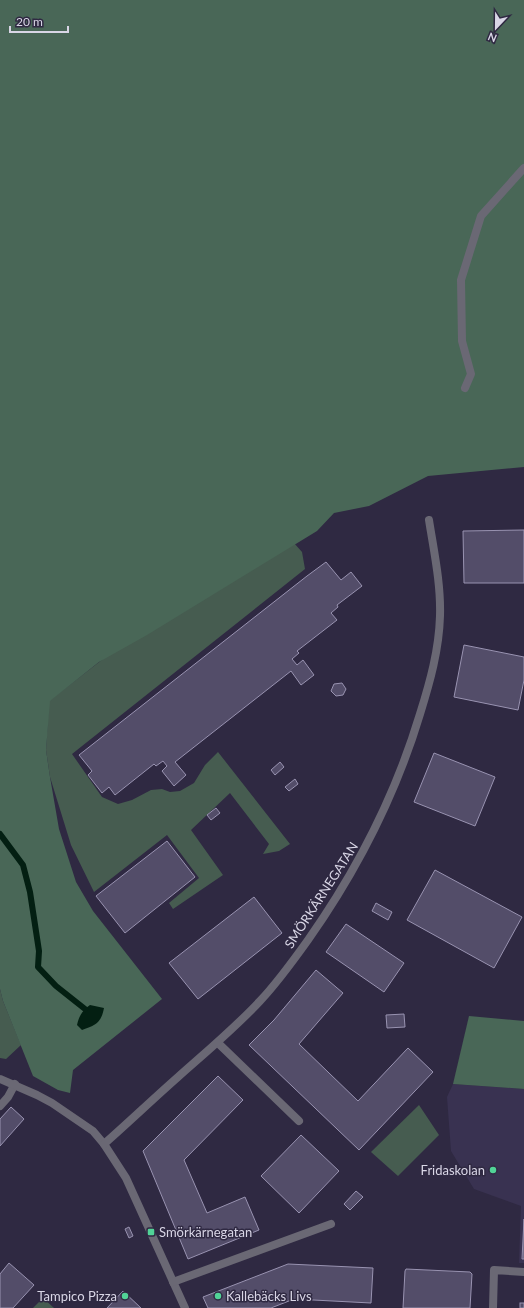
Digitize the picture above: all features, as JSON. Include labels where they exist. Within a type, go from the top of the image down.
[{"type":"street","points":[[465,388],[470,374],[462,341],[461,280],[481,216],[524,168]]},
{"type":"street","name":"SMÖRKÄRNEGATAN","points":[[104,1144],[218,1043],[260,1001],[291,964],[313,933],[344,888],[362,856],[391,795],[413,738],[432,677],[440,616],[439,578],[429,520]]},
{"type":"street","points":[[218,1043],[299,1121]]},
{"type":"street","points":[[0,1079],[15,1084],[52,1103],[93,1131],[104,1144],[126,1178],[185,1308]]},
{"type":"street","points":[[0,1106],[8,1097],[15,1084]]},
{"type":"street","points":[[173,1282],[331,1224]]},
{"type":"street","points":[[493,1308],[494,1270],[524,1272]]},
{"type":"shaded area","points":[[0,0],[524,0],[524,467],[428,476],[369,506],[334,513],[317,531],[147,635],[99,662],[50,701],[46,750],[59,829],[76,882],[93,911],[162,999],[73,1070],[70,1093],[58,1090],[33,1076],[3,1001],[0,989]]},
{"type":"shaded area","points":[[277,524],[302,552],[305,569],[72,754],[102,797],[118,804],[132,800],[151,790],[162,789],[170,792],[180,791],[194,783],[205,765],[218,752],[290,844],[279,851],[263,854],[269,844],[230,793],[191,830],[223,875],[173,909],[169,903],[199,878],[167,835],[94,892],[71,845],[50,777],[46,750],[49,701]]},
{"type":"shaded area","points":[[0,989],[3,1001],[21,1045],[6,1059],[0,1058]]},
{"type":"shaded area","points":[[90,1005],[104,1008],[103,1013],[97,1023],[82,1030],[77,1025],[80,1016]]},
{"type":"shaded area","points":[[469,1016],[524,1021],[524,1089],[453,1084]]},
{"type":"shaded area","name":"Fridaskolan","points":[[453,1084],[524,1089],[524,1263],[519,1263],[521,1206],[474,1189],[451,1151],[447,1097]]},
{"type":"shaded area","points":[[419,1105],[439,1135],[398,1176],[371,1152]]},
{"type":"shaded area","points":[[43,1298],[54,1308],[33,1308]]},
{"type":"building","points":[[524,530],[524,583],[464,583],[463,531]]},
{"type":"building","points":[[326,562],[341,580],[351,572],[362,586],[337,605],[338,607],[331,613],[337,620],[297,651],[299,653],[292,659],[297,665],[303,660],[314,675],[301,685],[291,671],[175,762],[186,775],[174,786],[162,771],[167,766],[163,761],[156,766],[154,764],[115,795],[109,787],[102,793],[88,775],[92,771],[79,755]]},
{"type":"building","points":[[464,645],[524,657],[524,680],[518,710],[454,697]]},
{"type":"building","points":[[342,683],[346,689],[343,695],[336,696],[331,691],[334,684]]},
{"type":"building","points":[[434,753],[495,777],[475,826],[414,802]]},
{"type":"building","points":[[280,762],[284,767],[275,775],[271,770]]},
{"type":"building","points":[[295,779],[298,784],[289,791],[285,787]]},
{"type":"building","points":[[216,808],[220,813],[211,820],[207,815]]},
{"type":"building","points":[[167,841],[195,877],[125,933],[96,896]]},
{"type":"building","points":[[435,870],[522,917],[494,968],[407,920]]},
{"type":"building","points":[[254,897],[282,933],[198,999],[169,963]]},
{"type":"building","points":[[376,903],[392,912],[388,920],[372,911]]},
{"type":"building","points":[[346,924],[404,963],[384,992],[326,952]]},
{"type":"building","points":[[316,970],[343,993],[299,1044],[358,1101],[408,1048],[433,1072],[359,1150],[249,1045],[274,1020]]},
{"type":"building","points":[[404,1014],[405,1027],[387,1028],[386,1015]]},
{"type":"building","points":[[218,1076],[243,1100],[184,1160],[207,1213],[245,1197],[259,1230],[188,1259],[143,1151]]},
{"type":"building","points":[[11,1107],[24,1119],[0,1146],[0,1119]]},
{"type":"building","points":[[301,1135],[339,1171],[299,1213],[261,1176]]},
{"type":"building","points":[[356,1191],[363,1197],[350,1210],[344,1204]]},
{"type":"building","points":[[524,1219],[524,1259],[522,1259]]},
{"type":"building","points":[[129,1227],[133,1236],[129,1238],[125,1229]]},
{"type":"building","points":[[9,1263],[34,1285],[13,1308],[0,1308],[0,1274]]},
{"type":"building","points":[[288,1264],[373,1268],[371,1303],[294,1299],[271,1308],[208,1308],[203,1297]]},
{"type":"building","points":[[406,1269],[470,1272],[472,1274],[470,1308],[403,1308]]},
{"type":"building","points":[[123,1291],[141,1308],[107,1308]]},
{"type":"building","points":[[520,1303],[524,1303],[524,1308],[520,1308]]},
{"type":"waterway","points":[[0,834],[23,865],[30,892],[39,951],[38,967],[56,986],[85,1009]]},
{"type":"place","name":"Fridaskolan","points":[[493,1170]]},
{"type":"place","name":"Smörkärnegatan","points":[[151,1232]]},
{"type":"place","name":"Tampico Pizza","points":[[125,1296]]},
{"type":"place","name":"Kallebäcks Livs","points":[[218,1296]]}]
